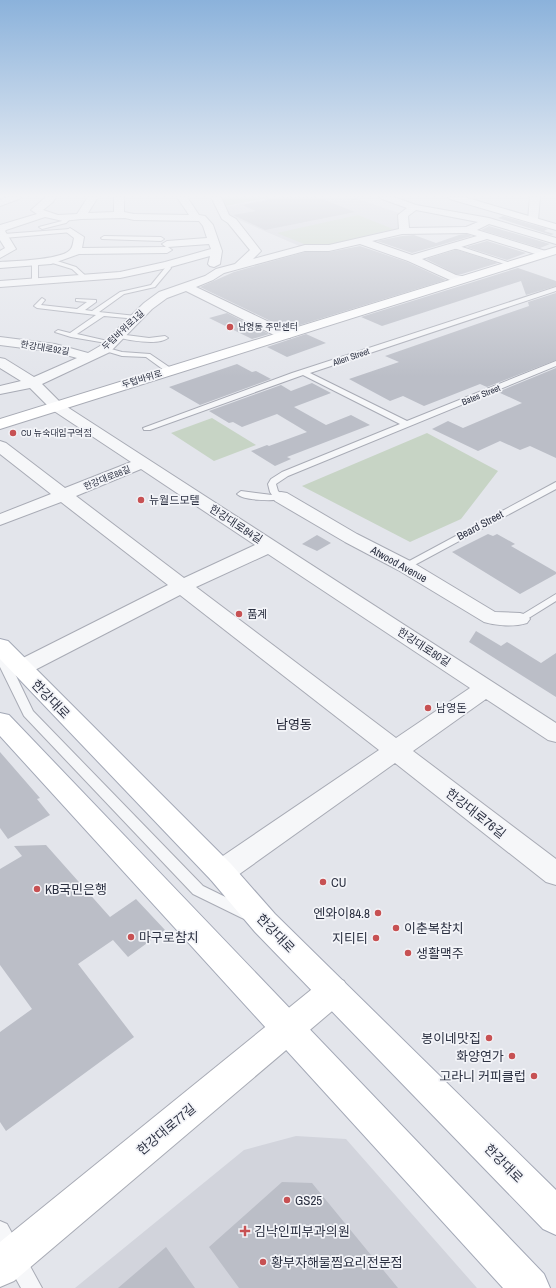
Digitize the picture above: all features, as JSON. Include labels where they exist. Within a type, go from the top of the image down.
[{"type":"main road","name":"두텁바위로","points":[[0,424],[533,257]]},
{"type":"main road","name":"한강대로","points":[[0,646],[221,872],[265,923],[553,1206]]},
{"type":"main road","points":[[0,721],[220,955],[287,1030],[530,1288]]},
{"type":"main road","name":"한강대로77길","points":[[4,1251],[287,1030],[333,991]]},
{"type":"street","points":[[0,265],[51,261],[62,257]]},
{"type":"street","points":[[166,257],[166,265]]},
{"type":"street","points":[[0,284],[120,275],[166,265],[185,257]]},
{"type":"street","points":[[214,257],[213,267],[220,271]]},
{"type":"street","points":[[240,264],[248,257]]},
{"type":"street","points":[[240,264],[268,257]]},
{"type":"street","points":[[407,257],[454,278],[464,280]]},
{"type":"street","points":[[412,259],[418,257]]},
{"type":"street","name":"두텁바위로1길","points":[[0,390],[33,383],[90,357],[111,343],[148,306],[163,295],[209,278],[220,271],[240,264]]},
{"type":"street","points":[[186,286],[285,335]]},
{"type":"street","name":"한강대로92길","points":[[0,341],[55,348],[90,357]]},
{"type":"street","name":"한강대로88길","points":[[0,362],[33,383],[56,406],[143,463]]},
{"type":"street","points":[[0,446],[396,751]]},
{"type":"street","name":"한강대로88길","points":[[0,520],[143,463]]},
{"type":"street","name":"한강대로84길","points":[[143,463],[269,546]]},
{"type":"street","name":"Atwood Avenue","points":[[281,497],[351,538],[405,566],[491,618],[520,619]]},
{"type":"street","name":"한강대로84길","points":[[21,668],[182,586],[269,546]]},
{"type":"street","name":"한강대로80길","points":[[269,546],[486,688]]},
{"type":"street","points":[[221,872],[486,688],[556,734]]},
{"type":"street","name":"한강대로76길","points":[[396,751],[556,874]]},
{"type":"lane","points":[[489,257],[511,264]]},
{"type":"lane","points":[[51,261],[80,270],[85,278]]},
{"type":"lane","points":[[35,262],[35,281]]},
{"type":"lane","points":[[94,312],[122,293],[153,286],[168,268],[166,265]]},
{"type":"lane","name":"Allen Street","points":[[146,428],[404,338],[556,289]]},
{"type":"lane","points":[[42,300],[36,306],[80,310],[136,318]]},
{"type":"lane","points":[[78,300],[94,301],[80,310]]},
{"type":"lane","points":[[49,315],[59,308]]},
{"type":"lane","points":[[70,335],[104,313]]},
{"type":"lane","points":[[58,332],[111,343],[166,338]]},
{"type":"lane","points":[[148,356],[147,349],[158,345],[151,340]]},
{"type":"lane","points":[[111,343],[122,354],[148,356],[171,371]]},
{"type":"lane","name":"Bates Street","points":[[281,497],[272,488],[272,484],[278,478],[406,424],[485,394],[556,364]]},
{"type":"lane","points":[[305,373],[406,424]]},
{"type":"lane","name":"Beard Street","points":[[405,566],[556,485]]},
{"type":"lane","points":[[241,494],[269,498],[281,497]]},
{"type":"lane","points":[[520,619],[556,597]]},
{"type":"lane","points":[[0,655],[28,713],[198,890],[265,923]]},
{"type":"lane","points":[[4,1251],[32,1288]]},
{"type":"shaded area","points":[[296,1136],[346,1139],[477,1288],[75,1288],[244,1150]]},
{"type":"green space","points":[[212,418],[256,445],[214,461],[171,433]]},
{"type":"green space","points":[[427,433],[498,471],[461,519],[410,542],[302,486]]},
{"type":"building","points":[[287,257],[393,257],[446,280],[287,329],[200,287],[234,272]]},
{"type":"building","points":[[432,257],[479,257],[498,263],[462,274],[456,274],[426,259]]},
{"type":"building","points":[[498,257],[515,257],[507,260]]},
{"type":"building","points":[[518,268],[556,281],[556,286],[526,295],[521,281],[382,326],[361,317]]},
{"type":"building","points":[[556,293],[556,360],[487,387],[480,384],[424,406],[403,396],[390,401],[349,379],[399,362],[385,356],[529,306],[528,302]]},
{"type":"building","points":[[227,313],[269,334],[252,339],[209,318]]},
{"type":"building","points":[[306,334],[326,343],[287,357],[267,347]]},
{"type":"building","points":[[237,364],[252,372],[256,371],[271,379],[200,405],[169,387]]},
{"type":"building","points":[[556,368],[556,458],[530,446],[520,450],[500,441],[478,451],[432,429],[448,421],[463,428],[522,403],[498,392]]},
{"type":"building","points":[[312,383],[331,393],[294,407],[326,425],[351,415],[370,425],[287,457],[291,459],[275,466],[251,451],[307,432],[277,414],[242,427],[233,422],[229,423],[209,411],[281,385],[291,391]]},
{"type":"building","points":[[488,534],[493,536],[497,534],[515,544],[511,546],[556,572],[556,574],[520,594],[452,552]]},
{"type":"building","points":[[317,535],[331,543],[317,551],[302,544]]},
{"type":"building","points":[[476,631],[501,646],[507,642],[541,663],[556,653],[556,697],[469,642]]},
{"type":"building","points":[[0,752],[40,798],[37,799],[50,815],[8,839],[0,828]]},
{"type":"building","points":[[46,845],[110,917],[136,899],[165,930],[128,957],[113,940],[78,964],[134,1037],[6,1131],[0,1122],[0,1032],[32,1009],[0,965],[0,869],[22,856],[14,846]]},
{"type":"building","points":[[282,1182],[312,1183],[398,1288],[239,1288],[209,1247]]},
{"type":"building","points":[[166,1247],[195,1288],[118,1288]]},
{"type":"place","name":"남영동 주민센터","points":[[230,327]]},
{"type":"place","name":"CU 뉴숙대입구역점","points":[[13,433]]},
{"type":"place","name":"뉴월드모텔","points":[[141,500]]},
{"type":"place","name":"품계","points":[[239,614]]},
{"type":"place","name":"남영돈","points":[[428,708]]},
{"type":"place","name":"CU","points":[[323,882]]},
{"type":"place","name":"KB국민은행","points":[[37,889]]},
{"type":"place","name":"엔와이84.8","points":[[378,913]]},
{"type":"place","name":"이춘복참치","points":[[396,928]]},
{"type":"place","name":"마구로참치","points":[[131,937]]},
{"type":"place","name":"지티티","points":[[376,938]]},
{"type":"place","name":"생활맥주","points":[[408,953]]},
{"type":"place","name":"봉이네맛집","points":[[489,1038]]},
{"type":"place","name":"화양연가","points":[[512,1056]]},
{"type":"place","name":"고라니 커피클럽","points":[[534,1076]]},
{"type":"place","name":"GS25","points":[[287,1200]]},
{"type":"place","name":"김낙인피부과의원","points":[[245,1231]]},
{"type":"place","name":"황부자해물찜요리전문점","points":[[263,1262]]},
{"type":"district","name":"남영동","points":[[294,724]]}]
